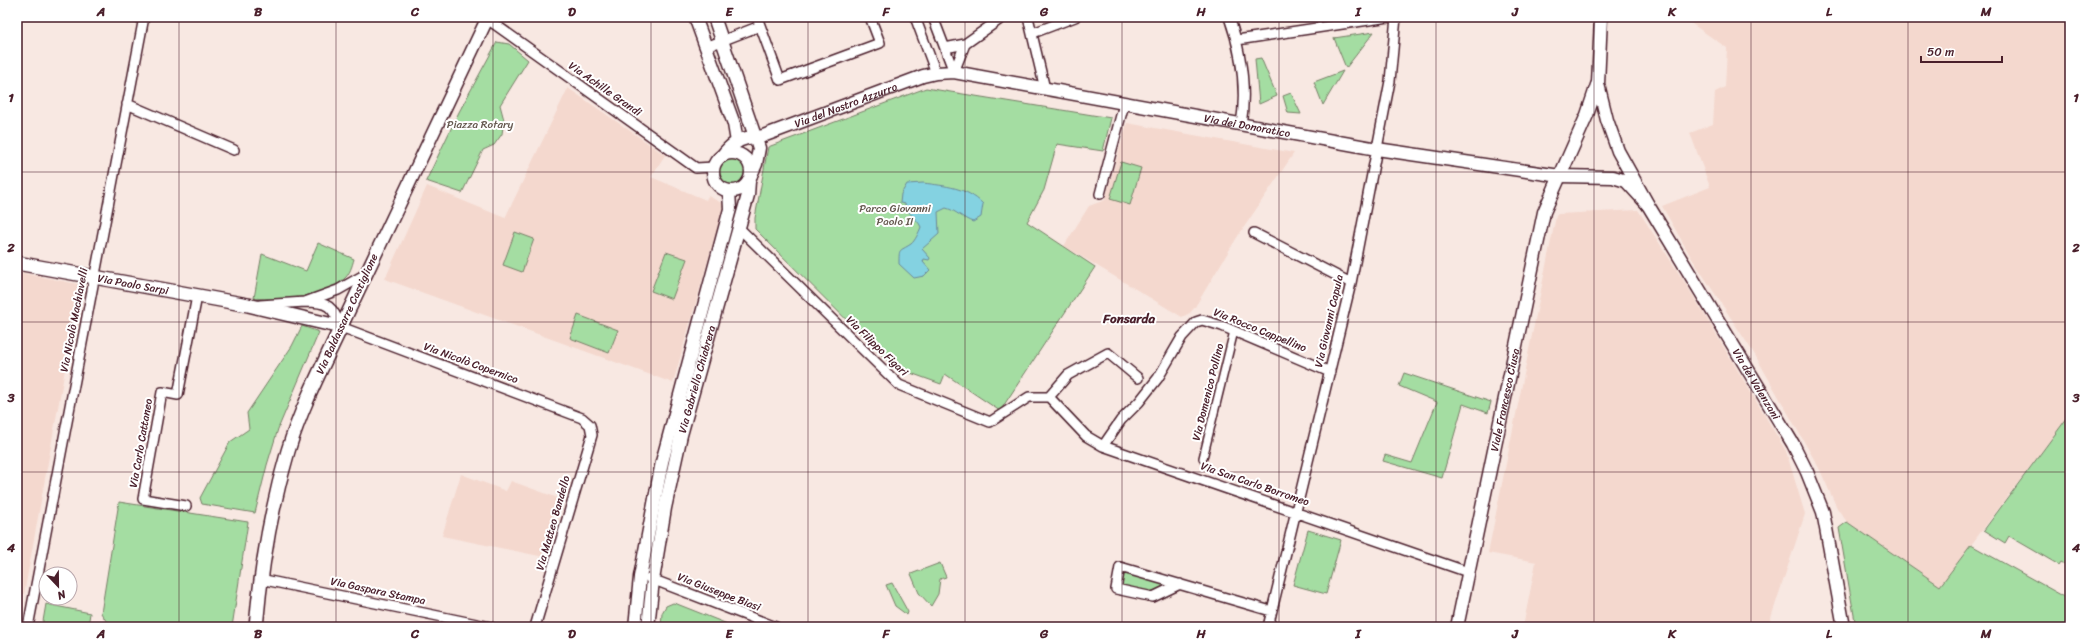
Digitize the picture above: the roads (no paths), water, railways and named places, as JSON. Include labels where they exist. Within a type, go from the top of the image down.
[{"type":"main road","name":"Via Paolo Sarpi","points":[[17,263],[248,306],[341,327]]},
{"type":"main road","name":"Via Baldassarre Castiglione","points":[[256,627],[260,579],[276,498],[289,449],[311,390],[341,327]]},
{"type":"street","name":"Via Nicolò Machiavelli","points":[[28,627],[144,17]]},
{"type":"street","name":"Via Achille Grandi","points":[[485,17],[696,168],[714,167]]},
{"type":"street","name":"Via Baldassarre Castiglione","points":[[341,327],[485,17]]},
{"type":"street","points":[[695,17],[734,124],[737,142],[729,147],[722,156],[714,167],[713,172],[716,183],[723,189],[729,191],[742,188],[750,178],[750,165],[741,156],[733,153],[722,156]]},
{"type":"street","name":"Via Gabriello Chiabrera","points":[[648,627],[653,580],[665,508],[681,435],[748,195],[750,178],[756,164],[759,148],[714,17]]},
{"type":"street","points":[[706,47],[758,21],[780,80],[880,43],[870,17]]},
{"type":"street","points":[[915,17],[936,73]]},
{"type":"street","points":[[933,17],[954,72]]},
{"type":"street","points":[[945,48],[965,44],[1003,17]]},
{"type":"street","points":[[1028,17],[1045,88]]},
{"type":"street","points":[[1033,33],[1075,17]]},
{"type":"street","points":[[1229,17],[1238,40],[1243,84],[1243,111],[1240,125]]},
{"type":"street","points":[[1238,40],[1389,17]]},
{"type":"street","name":"Via Giovanni Capula","points":[[1268,627],[1351,283],[1390,81],[1396,17]]},
{"type":"street","name":"Viale Francesco Ciusa","points":[[1601,17],[1598,84],[1607,120],[1622,160]]},
{"type":"street","points":[[954,72],[965,44]]},
{"type":"street","name":"Via dei Donoratico","points":[[936,73],[954,72],[1377,149],[1560,176]]},
{"type":"street","name":"Via del Nastro Azzurro","points":[[737,142],[748,138],[756,138],[936,73]]},
{"type":"street","name":"Viale Francesco Ciusa","points":[[1457,627],[1544,212],[1587,115],[1598,84]]},
{"type":"street","points":[[127,104],[234,150]]},
{"type":"street","points":[[1100,194],[1124,104]]},
{"type":"street","name":"Via dei Valenzani","points":[[1622,160],[1793,444],[1807,472],[1824,512],[1844,627]]},
{"type":"street","points":[[1560,176],[1613,176],[1626,181],[1648,205]]},
{"type":"street","name":"Via Gabriello Chiabrera","points":[[635,627],[640,576],[662,462],[730,209],[729,191]]},
{"type":"street","name":"Via Filippo Figari","points":[[738,227],[899,385],[990,422],[1029,397],[1049,397]]},
{"type":"street","points":[[1254,233],[1351,283]]},
{"type":"street","name":"Via Paolo Sarpi","points":[[305,302],[338,290],[366,274]]},
{"type":"street","name":"Via Carlo Cattaneo","points":[[186,506],[143,499],[162,392],[178,395],[197,296]]},
{"type":"street","name":"Via Paolo Sarpi","points":[[248,306],[319,302],[334,310],[341,327]]},
{"type":"street","name":"Via Rocco Cappellino","points":[[1103,446],[1121,420],[1140,402],[1158,378],[1182,337],[1196,322],[1202,320],[1234,331],[1330,372]]},
{"type":"street","name":"Via Nicolò Copernico","points":[[341,327],[582,418],[590,425]]},
{"type":"street","name":"Via Domenico Pollino","points":[[1204,458],[1234,331]]},
{"type":"street","points":[[1049,397],[1068,375],[1108,353],[1138,378]]},
{"type":"street","name":"Via San Carlo Borromeo","points":[[1049,397],[1086,436],[1103,446],[1297,511],[1468,572]]},
{"type":"street","name":"Via Matteo Bandello","points":[[535,627],[592,435],[590,425]]},
{"type":"street","points":[[1180,584],[1153,597],[1116,589],[1120,567],[1180,584],[1271,611]]},
{"type":"street","points":[[640,576],[653,580]]},
{"type":"street","name":"Via Gaspara Stampa","points":[[260,579],[491,627]]},
{"type":"street","name":"Via Giuseppe Biasi","points":[[653,580],[776,627]]},
{"type":"water","points":[[923,183],[955,188],[970,194],[983,204],[981,217],[973,222],[946,208],[938,212],[939,234],[922,249],[930,258],[929,260],[924,259],[923,262],[930,270],[924,276],[914,278],[899,264],[899,255],[902,249],[914,241],[921,227],[908,211],[905,204],[900,203],[901,194],[907,184]]},
{"type":"district","name":"Fonsarda","points":[[1129,318]]},
{"type":"park label","name":"Piazza Rotary","points":[[480,124]]},
{"type":"park label","name":"Parco Giovanni Paolo II","points":[[895,214]]}]
